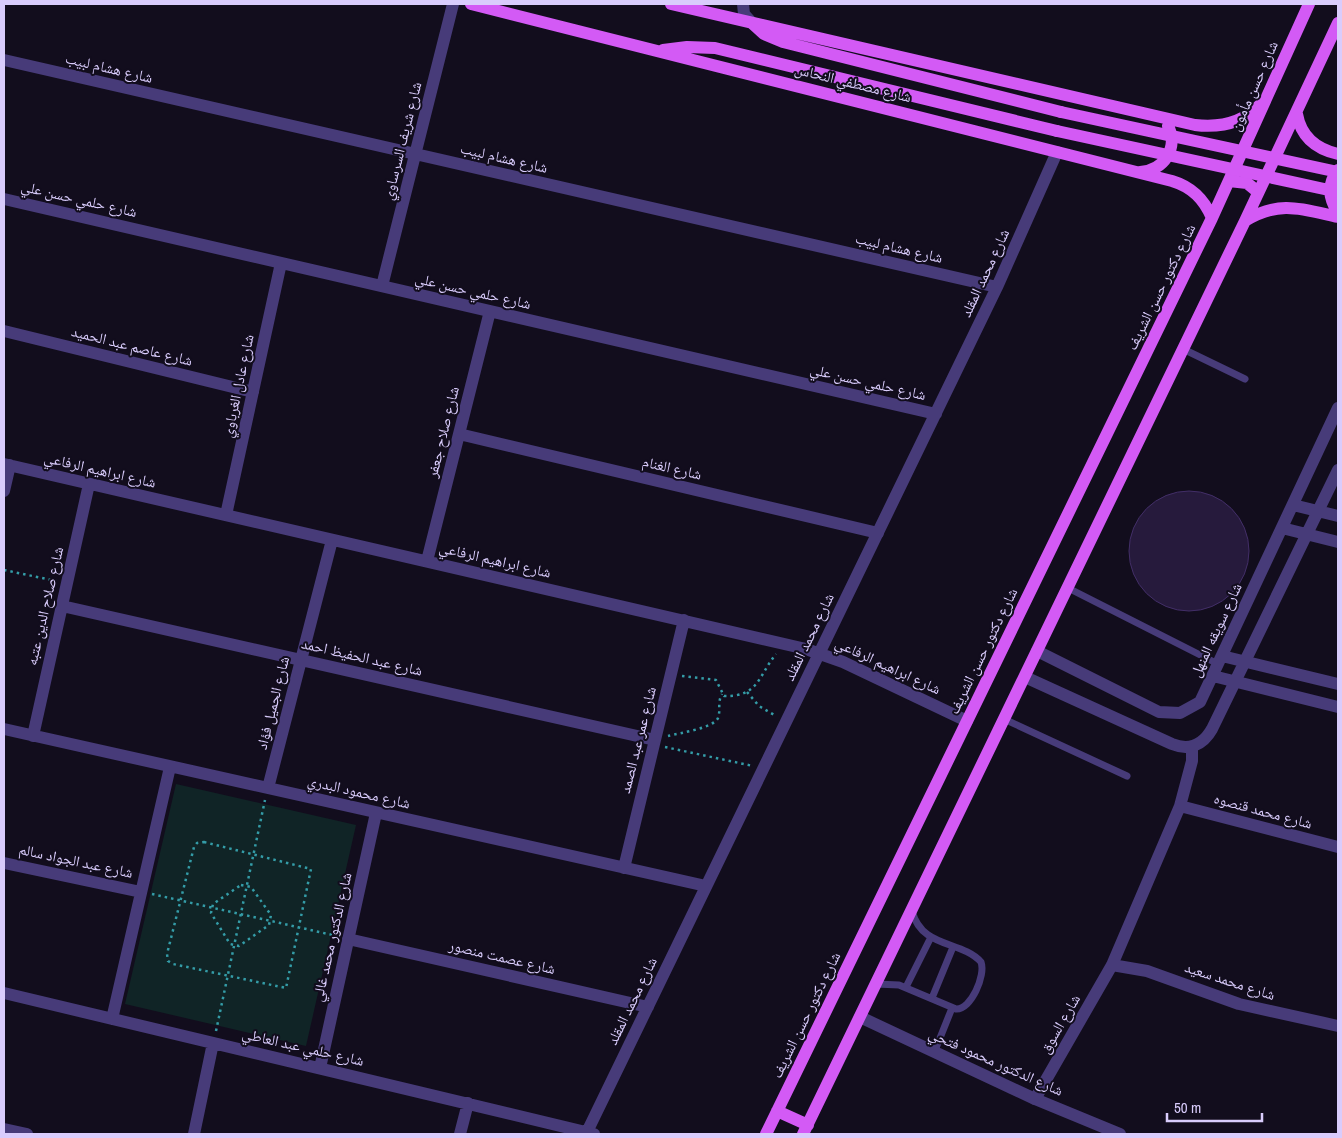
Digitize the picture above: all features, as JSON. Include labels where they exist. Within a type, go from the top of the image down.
[{"type":"main road","name":"شارع مصطفي النحاس","points":[[471,4],[1138,172],[1188,187],[1202,199],[1212,218]]},
{"type":"main road","points":[[671,4],[1200,126],[1226,124],[1247,116],[1265,101]]},
{"type":"main road","name":"شارع حسن مأمون","points":[[1229,181],[1309,4]]},
{"type":"main road","points":[[752,23],[764,34],[783,42],[1061,112],[1338,171],[1333,179],[1330,193],[1338,215]]},
{"type":"main road","points":[[778,1111],[806,1130],[1246,221],[1338,23]]},
{"type":"main road","points":[[658,51],[687,47],[715,48],[1057,131],[1338,192]]},
{"type":"main road","points":[[1297,114],[1301,129],[1310,141],[1322,150],[1338,154]]},
{"type":"main road","points":[[1138,172],[1158,167],[1168,156],[1172,136],[1162,118]]},
{"type":"main road","points":[[1248,139],[1252,148],[1259,153],[1269,156],[1278,153]]},
{"type":"main road","points":[[1229,181],[1247,183],[1258,192]]},
{"type":"main road","name":"شارع دكتور حسن الشريف","points":[[766,1134],[1229,181]]},
{"type":"main road","points":[[1246,221],[1266,210],[1291,206],[1338,215]]},
{"type":"street","name":"شارع شريف السرساوي","points":[[382,286],[453,4]]},
{"type":"street","points":[[743,4],[744,14],[752,23]]},
{"type":"street","name":"شارع هشام لبيب","points":[[4,60],[997,287]]},
{"type":"street","name":"شارع محمد المقلد","points":[[589,1133],[706,886],[997,287],[1057,152]]},
{"type":"street","name":"شارع حلمي حسن علي","points":[[4,199],[936,414]]},
{"type":"street","name":"شارع عادل الغرباوي","points":[[226,515],[281,263]]},
{"type":"street","name":"شارع صلاح جعفر","points":[[427,561],[490,311]]},
{"type":"street","name":"شارع عاصم عبد الحميد","points":[[4,331],[253,392]]},
{"type":"street","name":"شارع سويقه المنهل","points":[[1037,651],[1166,714],[1186,711],[1200,702],[1338,408]]},
{"type":"street","name":"شارع الغنام","points":[[459,434],[878,533]]},
{"type":"street","points":[[4,491],[7,465]]},
{"type":"street","name":"شارع ابراهيم الرفاعي","points":[[7,465],[789,644],[820,653],[967,721]]},
{"type":"street","points":[[1025,677],[1172,744],[1192,747],[1209,734],[1320,512],[1338,470]]},
{"type":"street","name":"شارع صلاح الدين عتبه","points":[[33,736],[89,484]]},
{"type":"street","points":[[1293,505],[1338,516]]},
{"type":"street","points":[[1282,528],[1338,542]]},
{"type":"street","name":"شارع الجميل فؤاد","points":[[268,788],[332,540]]},
{"type":"street","name":"شارع عبد الحفيظ احمد","points":[[62,606],[655,742]]},
{"type":"street","name":"شارع عمر عبد الصمد","points":[[624,868],[684,620]]},
{"type":"street","points":[[1220,660],[1245,661],[1338,684]]},
{"type":"street","points":[[1213,676],[1338,707]]},
{"type":"street","name":"شارع محمود البدري","points":[[4,729],[706,886]]},
{"type":"street","name":"شارع السوق","points":[[1035,1099],[1112,965],[1180,806],[1191,766],[1192,747]]},
{"type":"street","points":[[112,1019],[170,766]]},
{"type":"street","name":"شارع محمد قنصوه","points":[[1180,806],[1338,847]]},
{"type":"street","name":"شارع الدكتور محمد غالي","points":[[320,1068],[376,813]]},
{"type":"street","name":"شارع عبد الجواد سالم","points":[[4,863],[141,892]]},
{"type":"street","name":"شارع عصمت منصور","points":[[348,939],[648,1007]]},
{"type":"street","name":"شارع محمد سعيد","points":[[1112,965],[1147,971],[1239,1004],[1338,1026]]},
{"type":"street","name":"شارع حلمي عبد العاطي","points":[[4,993],[589,1133]]},
{"type":"street","name":"شارع الدكتور محمود فتحي","points":[[860,1017],[1035,1099],[1120,1134]]},
{"type":"street","points":[[194,1134],[213,1043]]},
{"type":"street","points":[[460,1134],[468,1103]]},
{"type":"street","points":[[4,1129],[27,1134]]},
{"type":"lane","points":[[1183,350],[1245,379]]},
{"type":"lane","points":[[1068,588],[1220,660]]},
{"type":"lane","points":[[1004,719],[1127,776]]},
{"type":"lane","points":[[876,984],[892,983],[906,987],[960,1010],[969,1004],[983,971],[978,959],[931,937],[921,929],[912,910]]},
{"type":"lane","points":[[906,987],[931,937]]},
{"type":"lane","points":[[932,998],[953,948]]},
{"type":"lane","points":[[934,1052],[952,1008]]},
{"type":"path","points":[[4,570],[67,584]]},
{"type":"path","points":[[722,694],[733,696],[747,692],[761,681],[775,656],[789,644]]},
{"type":"path","points":[[655,742],[712,724],[718,718],[718,705],[722,694],[716,680],[671,674]]},
{"type":"path","points":[[747,692],[767,712],[788,718]]},
{"type":"path","points":[[655,742],[764,768]]},
{"type":"path","points":[[213,1043],[268,788]]},
{"type":"path","points":[[204,842],[310,868],[311,872],[300,928],[286,988],[173,964],[168,961],[167,954],[181,900],[197,843],[204,842]]},
{"type":"path","points":[[241,885],[251,887],[271,915],[269,925],[240,946],[230,944],[211,914],[212,908],[213,904],[241,885]]},
{"type":"path","points":[[141,892],[348,939]]},
{"type":"green space","points":[[176,784],[356,825],[306,1046],[125,1004]]},
{"type":"building","points":[[1189,491],[1212,495],[1232,508],[1245,528],[1249,551],[1245,574],[1232,594],[1212,607],[1189,611],[1166,607],[1146,594],[1133,574],[1129,551],[1133,528],[1146,508],[1166,495]]}]
